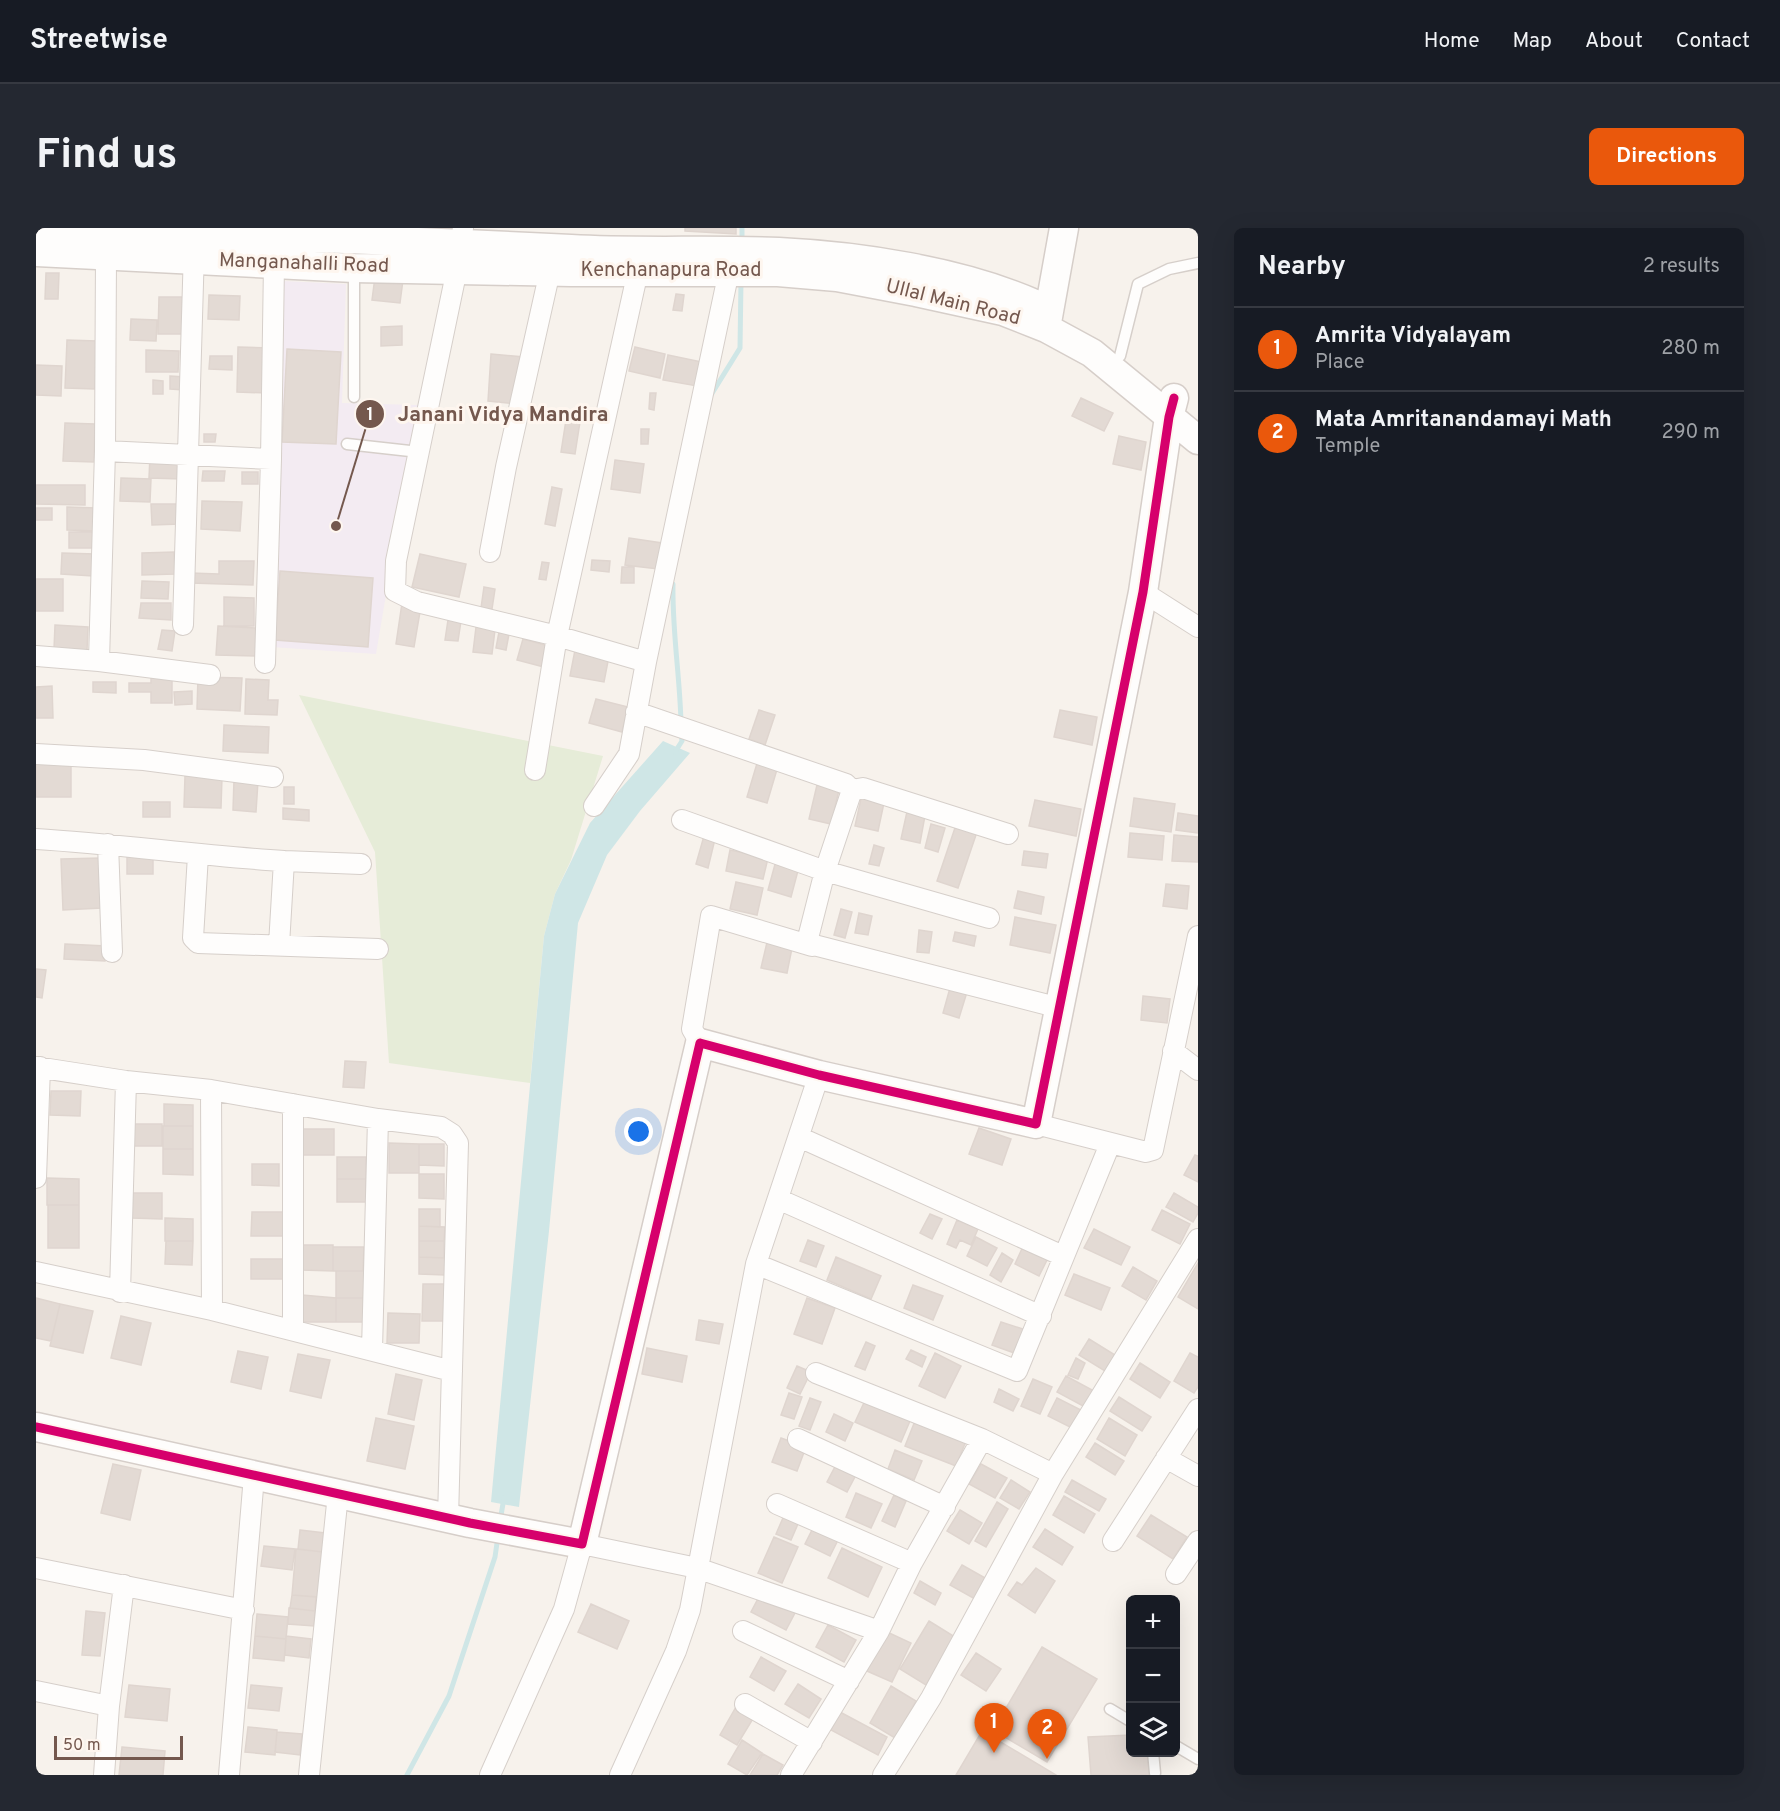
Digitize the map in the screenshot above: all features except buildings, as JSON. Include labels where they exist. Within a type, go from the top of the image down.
[{"type":"street","points":[[1047,319],[1064,228]]},
{"type":"street","name":"Manganahalli Road","points":[[36,229],[101,238],[194,241],[295,233],[372,235],[460,247],[566,255]]},
{"type":"street","points":[[99,661],[105,451],[101,238]]},
{"type":"street","name":"Manganahalli Road","points":[[36,252],[101,238]]},
{"type":"street","points":[[183,625],[194,241]]},
{"type":"street","name":"Manganahalli Road","points":[[194,241],[274,264],[354,268],[460,247]]},
{"type":"street","points":[[460,247],[396,561],[394,591],[417,602],[557,636],[646,662]]},
{"type":"street","points":[[490,552],[506,467],[566,255],[730,261],[646,662],[629,754],[594,807]]},
{"type":"street","name":"Kenchanapura Road","points":[[566,255],[638,271],[730,261],[778,262]]},
{"type":"street","name":"Ullal Main Road","points":[[778,262],[837,277],[1076,324],[1120,356],[1171,408],[1198,440]]},
{"type":"street","points":[[265,663],[274,264]]},
{"type":"street","points":[[535,770],[557,636],[638,271]]},
{"type":"street","name":"Ullal Main Road","points":[[1047,319],[1171,408],[1198,415]]},
{"type":"street","points":[[1036,1124],[1143,592],[1171,408]]},
{"type":"street","points":[[105,451],[271,459]]},
{"type":"street","points":[[1143,592],[1198,627]]},
{"type":"street","points":[[36,656],[99,661],[210,675]]},
{"type":"street","points":[[636,712],[846,784],[852,790]]},
{"type":"street","points":[[36,754],[144,760],[273,777]]},
{"type":"street","points":[[852,790],[863,788],[1008,834]]},
{"type":"street","points":[[812,946],[808,938],[825,871],[852,790]]},
{"type":"street","points":[[682,820],[825,871],[989,918]]},
{"type":"street","points":[[36,839],[108,844],[198,855],[361,864]]},
{"type":"street","points":[[108,844],[112,952]]},
{"type":"street","points":[[198,855],[193,938],[198,943],[378,949]]},
{"type":"street","points":[[279,945],[284,861]]},
{"type":"street","points":[[490,1775],[564,1609],[582,1544],[700,1043],[692,1029],[711,916],[812,946],[1060,1008]]},
{"type":"street","points":[[700,1043],[819,1075],[1036,1124],[1146,1152],[1153,1150],[1173,1051],[1196,962],[1198,936]]},
{"type":"street","points":[[1173,1051],[1198,1070]]},
{"type":"street","points":[[36,1178],[38,1067],[126,1081],[211,1090],[378,1119],[441,1127],[453,1134],[458,1143],[452,1371],[459,1521]]},
{"type":"street","points":[[620,1775],[676,1651],[690,1610],[756,1264],[819,1075]]},
{"type":"street","points":[[120,1292],[126,1081]]},
{"type":"street","points":[[211,1090],[213,1310]]},
{"type":"street","points":[[293,1104],[293,1330]]},
{"type":"street","points":[[372,1350],[378,1119]]},
{"type":"street","points":[[799,1137],[1063,1256]]},
{"type":"street","points":[[756,1264],[1017,1371],[1110,1144]]},
{"type":"street","points":[[778,1198],[1041,1316]]},
{"type":"street","points":[[883,1775],[931,1698],[1053,1474],[1198,1239]]},
{"type":"street","points":[[36,1272],[120,1292],[213,1310],[452,1371]]},
{"type":"street","points":[[816,1373],[982,1439],[1053,1474]]},
{"type":"street","points":[[1113,1541],[1198,1409]]},
{"type":"street","points":[[36,1427],[459,1521],[697,1568],[879,1631]]},
{"type":"street","points":[[798,1439],[945,1508]]},
{"type":"street","points":[[791,1775],[879,1631],[912,1563],[982,1439]]},
{"type":"street","points":[[1166,1458],[1198,1476]]},
{"type":"street","points":[[229,1775],[255,1476]]},
{"type":"street","points":[[309,1775],[338,1494]]},
{"type":"street","points":[[777,1504],[912,1563]]},
{"type":"street","points":[[1176,1574],[1198,1541]]},
{"type":"street","points":[[36,1568],[244,1610]]},
{"type":"street","points":[[104,1775],[109,1706],[124,1586]]},
{"type":"street","points":[[743,1630],[849,1681]]},
{"type":"street","points":[[36,1691],[109,1706]]},
{"type":"street","points":[[746,1704],[812,1742]]},
{"type":"lane","points":[[1120,356],[1138,284],[1169,269],[1198,262]]},
{"type":"lane","points":[[354,268],[354,397]]},
{"type":"lane","points":[[347,444],[419,452]]},
{"type":"lane","points":[[1110,1709],[1126,1718]]},
{"type":"lane","points":[[1180,1748],[1198,1759]]},
{"type":"lane","points":[[1153,1757],[1155,1773]]},
{"type":"shaded area","points":[[283,281],[346,284],[342,403],[418,405],[376,654],[271,647]]},
{"type":"shaded area","points":[[663,741],[690,753],[640,811],[607,855],[578,923],[549,1231],[519,1507],[491,1502],[544,936],[555,894],[590,823]]},
{"type":"green space","points":[[299,695],[603,756],[571,860],[555,894],[544,936],[530,1083],[389,1063],[375,852]]},
{"type":"waterway","points":[[742,228],[742,241]]},
{"type":"waterway","points":[[711,395],[740,348],[741,281]]},
{"type":"waterway","points":[[673,584],[681,723]]},
{"type":"waterway","points":[[675,752],[682,741],[681,733]]},
{"type":"waterway","points":[[500,1521],[504,1498]]},
{"type":"waterway","points":[[407,1775],[449,1696],[495,1557],[498,1536]]},
{"type":"cycle path","points":[[36,1427],[470,1523],[582,1544],[700,1043],[819,1075],[1036,1124],[1143,592],[1169,417],[1174,398]]},
{"type":"place","name":"Janani Vidya Mandira","points":[[336,526]]},
{"type":"place","name":"Amrita Vidyalayam","points":[[994,1753]]},
{"type":"place","name":"Mata Amritanandamayi Math","points":[[1047,1759]]}]
